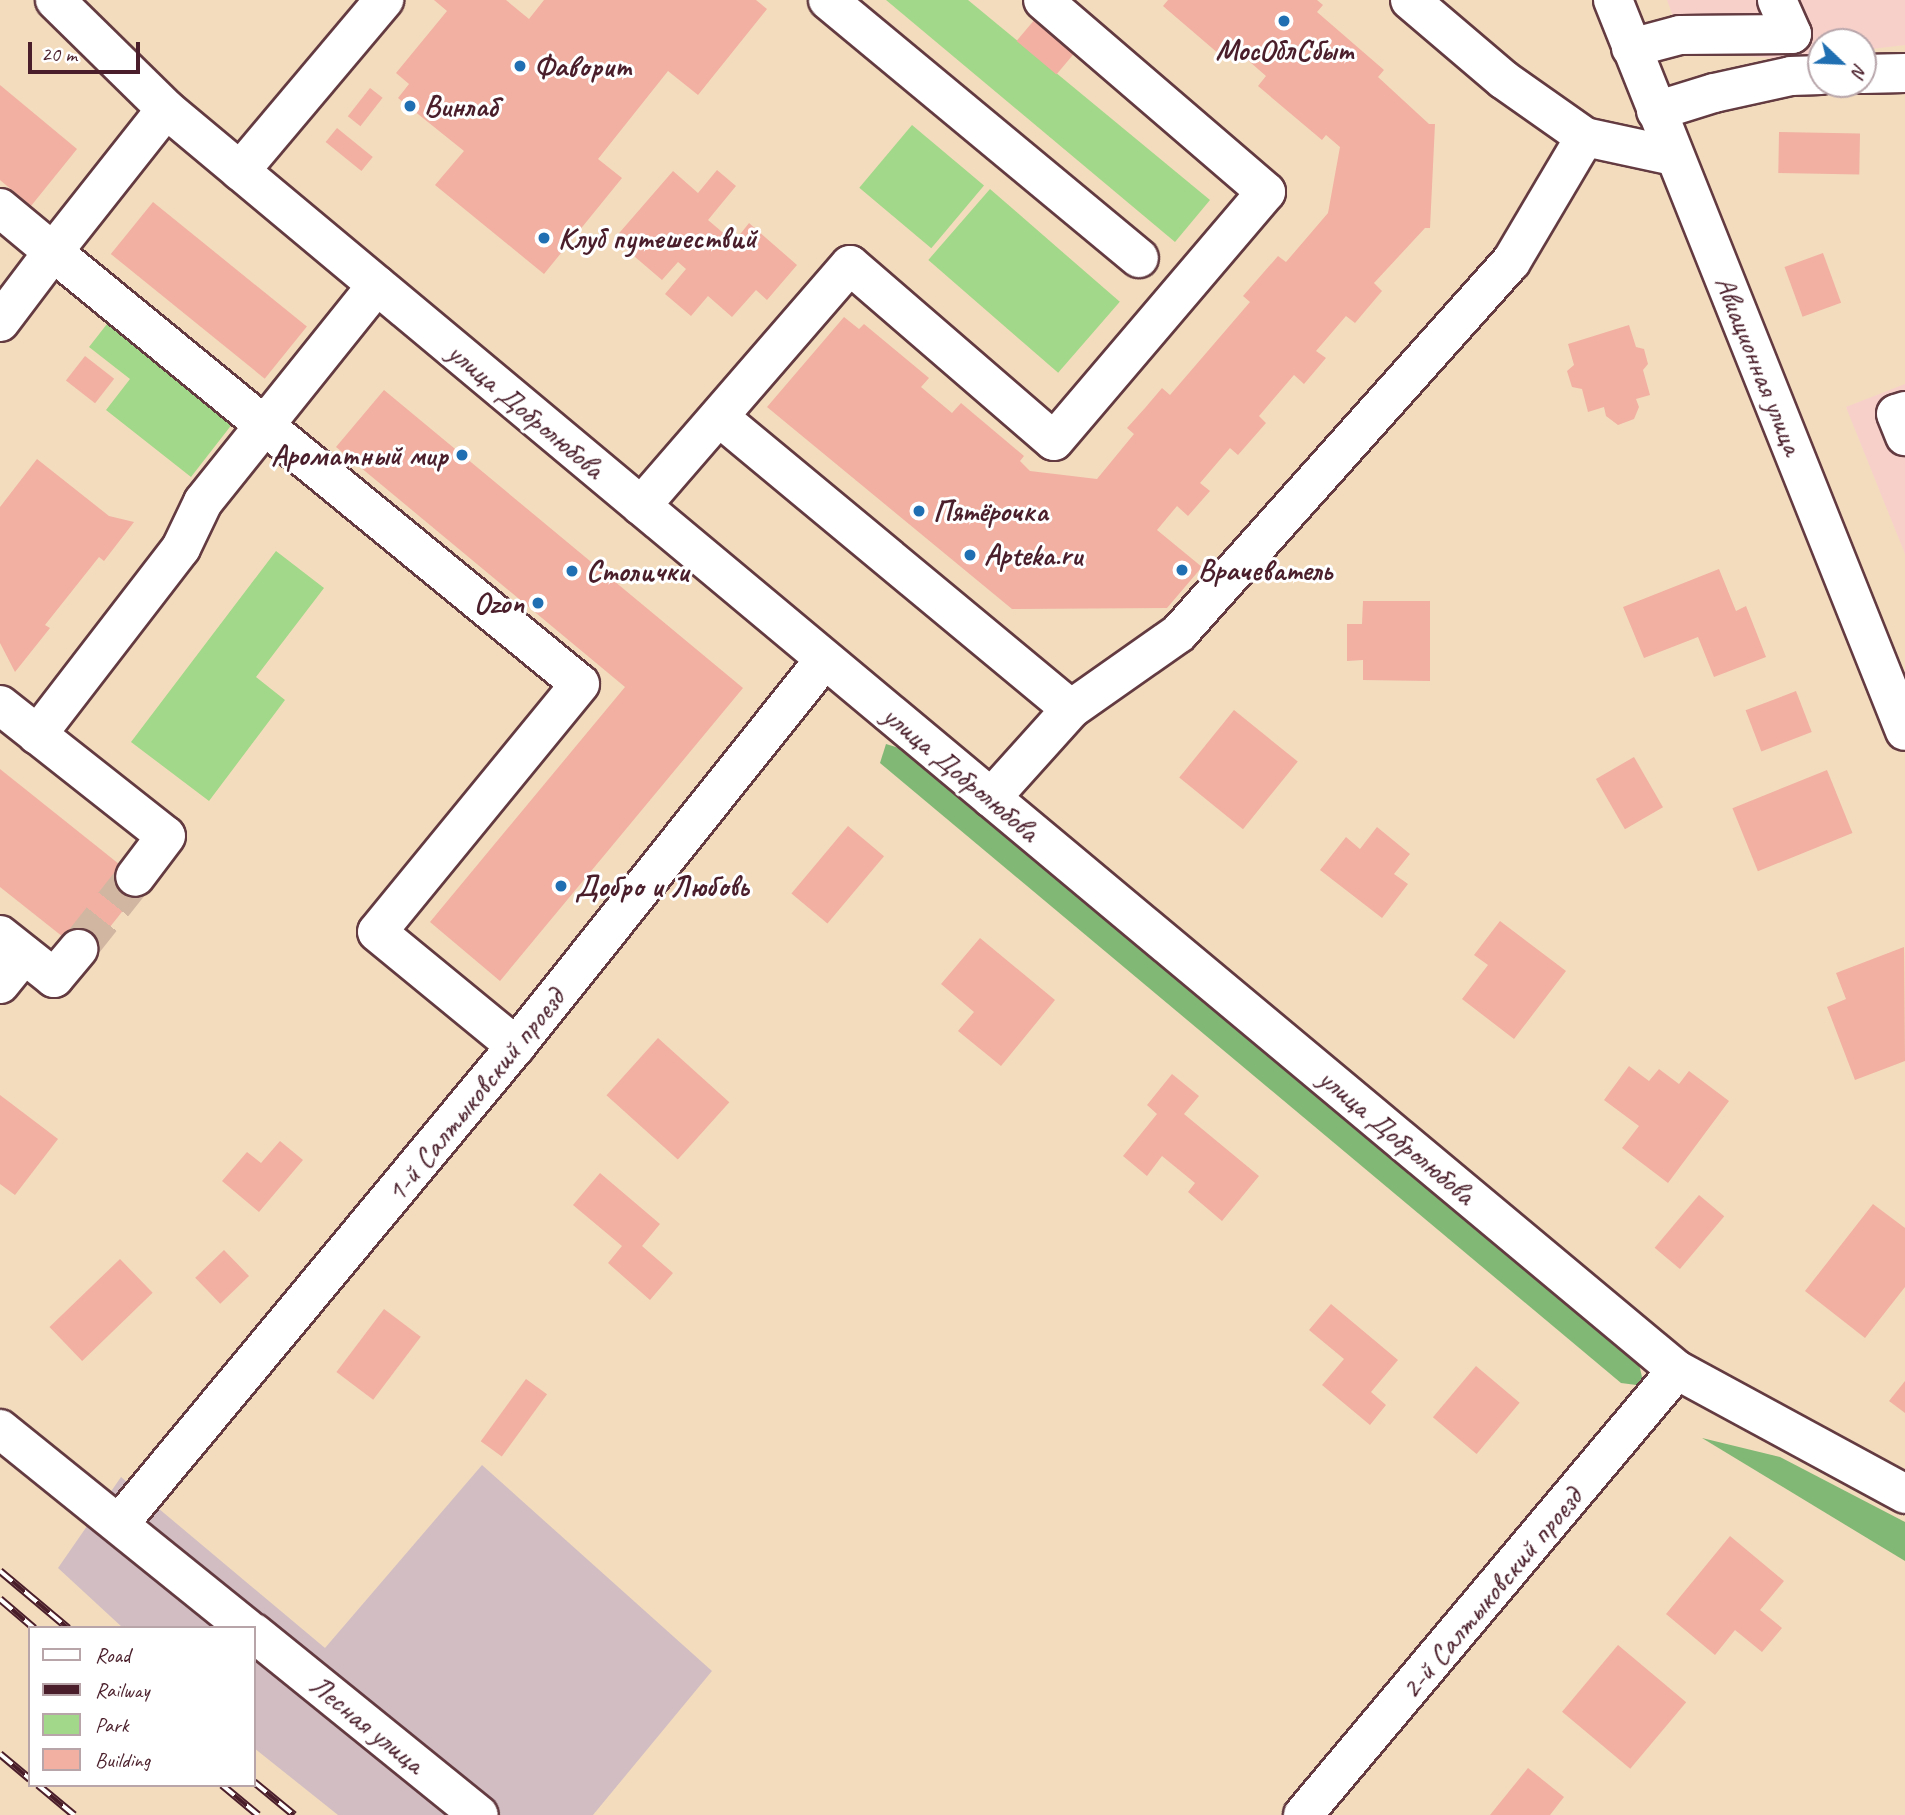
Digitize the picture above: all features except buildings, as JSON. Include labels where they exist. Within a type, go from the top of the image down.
[{"type":"street","name":"улица Добролюбова","points":[[55,0],[166,109],[1677,1370],[1905,1494]]},
{"type":"street","points":[[240,171],[384,0]]},
{"type":"street","points":[[828,0],[1139,258]]},
{"type":"street","points":[[641,506],[850,265],[1054,441],[1266,192],[1044,0]]},
{"type":"street","points":[[1410,0],[1504,80],[1586,137],[1673,156]]},
{"type":"street","name":"Авиационная улица","points":[[1613,0],[1673,156],[1905,731]]},
{"type":"street","points":[[1632,48],[1680,35],[1792,34],[1777,0]]},
{"type":"street","points":[[1877,74],[1905,73]]},
{"type":"street","points":[[1656,111],[1714,93],[1791,76],[1807,75]]},
{"type":"street","points":[[0,322],[166,109]]},
{"type":"street","points":[[991,798],[1071,709],[1179,633],[1511,262],[1586,137]]},
{"type":"street","points":[[0,208],[580,684],[377,932],[516,1046]]},
{"type":"street","points":[[37,735],[181,548],[203,502],[377,285]]},
{"type":"street","points":[[1905,411],[1896,415],[1905,436]]},
{"type":"street","points":[[719,417],[1071,709]]},
{"type":"street","name":"1-й Салтыковский проезд","points":[[119,1524],[516,1046],[824,660]]},
{"type":"street","points":[[0,705],[166,836],[135,877]]},
{"type":"street","points":[[0,984],[12,945],[54,978],[78,949]]},
{"type":"street","name":"2-й Салтыковский проезд","points":[[1303,1815],[1677,1370]]},
{"type":"street","points":[[0,1429],[245,1626]]},
{"type":"street","name":"Лесная улица","points":[[256,1635],[479,1815]]},
{"type":"shaded area","points":[[1667,0],[1905,0],[1905,45],[1877,48],[1877,28],[1807,28],[1807,56],[1782,59],[1686,51]]},
{"type":"shaded area","points":[[1905,384],[1905,554],[1846,407]]},
{"type":"shaded area","points":[[482,1465],[712,1671],[593,1815],[338,1815],[256,1750],[256,1626],[121,1626],[58,1568],[121,1477],[325,1648]]},
{"type":"green space","points":[[886,0],[968,0],[1210,200],[1175,242]]},
{"type":"green space","points":[[912,125],[984,185],[931,248],[859,188]]},
{"type":"green space","points":[[990,189],[1120,302],[1058,373],[928,260]]},
{"type":"green space","points":[[107,324],[233,423],[191,477],[106,410],[130,379],[89,347]]},
{"type":"green space","points":[[276,551],[324,588],[256,677],[285,700],[209,801],[131,742]]},
{"type":"green space","points":[[886,744],[912,752],[1637,1355],[1644,1386],[1621,1383],[880,763]]},
{"type":"green space","points":[[1702,1438],[1780,1457],[1905,1522],[1905,1561]]},
{"type":"tunnel","points":[[78,949],[135,877]]},
{"type":"railway","points":[[0,1571],[66,1626]]},
{"type":"railway","points":[[0,1599],[32,1626]]},
{"type":"railway","points":[[0,1754],[28,1777]]},
{"type":"railway","points":[[256,1784],[294,1815]]},
{"type":"railway","points":[[40,1787],[74,1815]]},
{"type":"railway","points":[[224,1787],[258,1815]]},
{"type":"place","name":"МосОблСбыт","points":[[1284,21]]},
{"type":"place","name":"Фаворит","points":[[520,66]]},
{"type":"place","name":"Винлаб","points":[[410,106]]},
{"type":"place","name":"Клуб путешествий","points":[[544,238]]},
{"type":"place","name":"Ароматный мир","points":[[462,455]]},
{"type":"place","name":"Пятёрочка","points":[[919,511]]},
{"type":"place","name":"Apteka.ru","points":[[970,555]]},
{"type":"place","name":"Врачеватель","points":[[1182,570]]},
{"type":"place","name":"Столички","points":[[572,571]]},
{"type":"place","name":"Ozon","points":[[538,603]]},
{"type":"place","name":"Добро и Любовь","points":[[561,886]]}]
